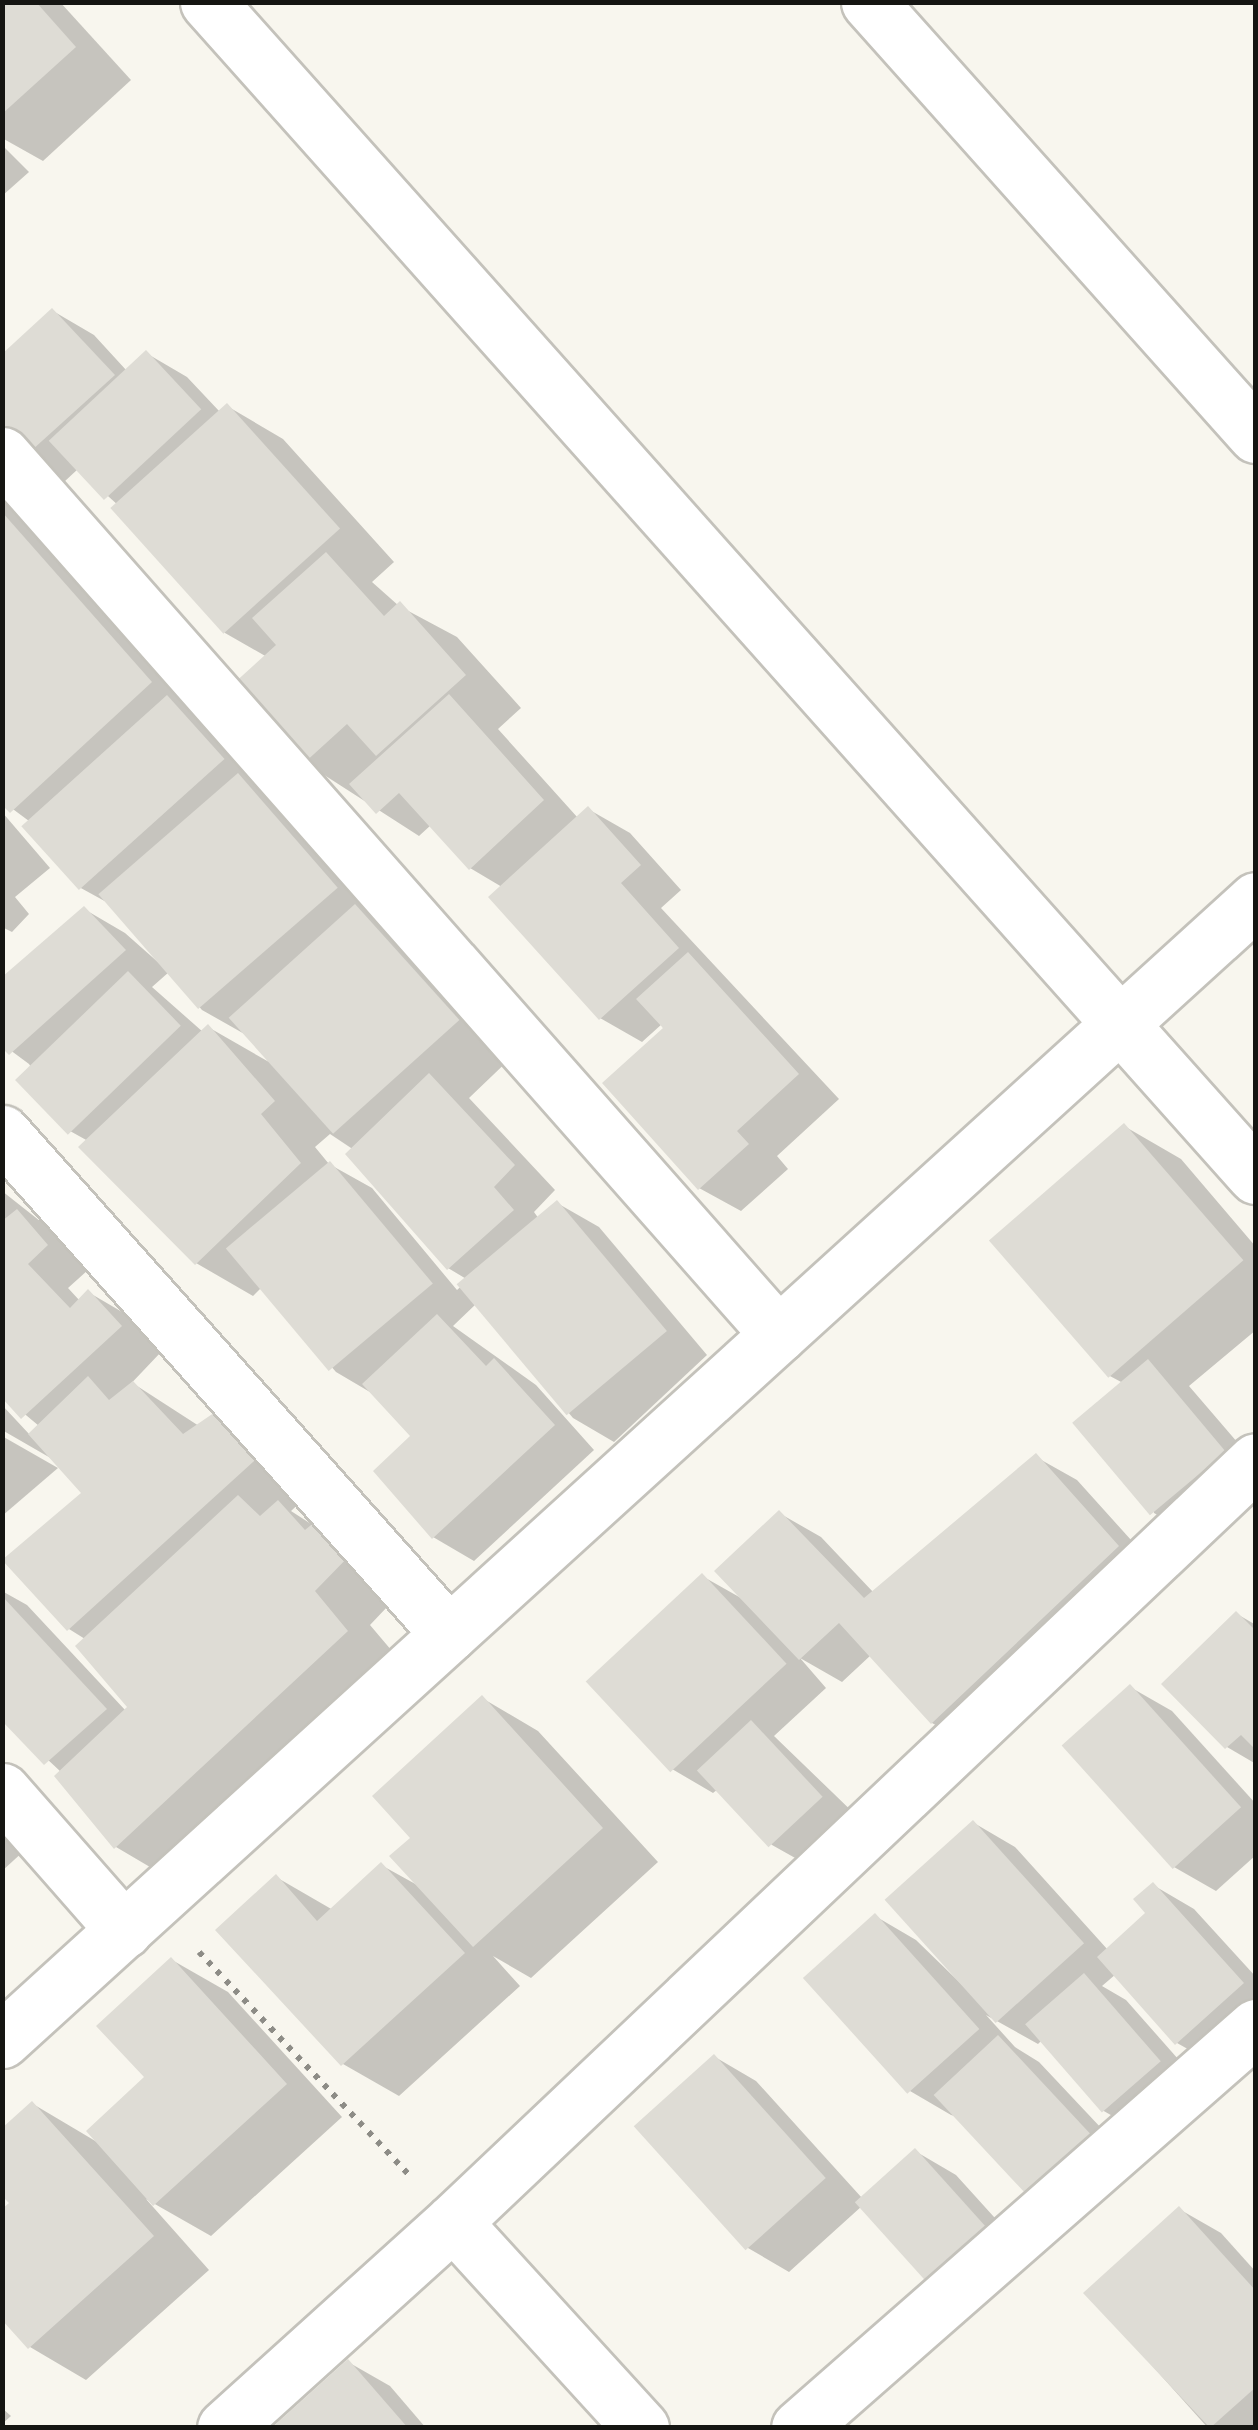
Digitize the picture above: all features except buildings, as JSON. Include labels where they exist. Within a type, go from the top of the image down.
[{"type":"street","points":[[208,2],[1256,1176]]},
{"type":"street","points":[[869,2],[1256,434]]},
{"type":"street","points":[[2,455],[778,1334]]},
{"type":"street","points":[[2,2040],[1256,900]]},
{"type":"street","points":[[2,1133],[448,1634]]},
{"type":"street","points":[[225,2428],[454,2222],[1256,1461]]},
{"type":"street","points":[[2,1792],[138,1917]]},
{"type":"street","points":[[799,2428],[1256,2027]]},
{"type":"street","points":[[454,2222],[641,2428]]},
{"type":"path","points":[[138,1917],[454,2222]]}]
